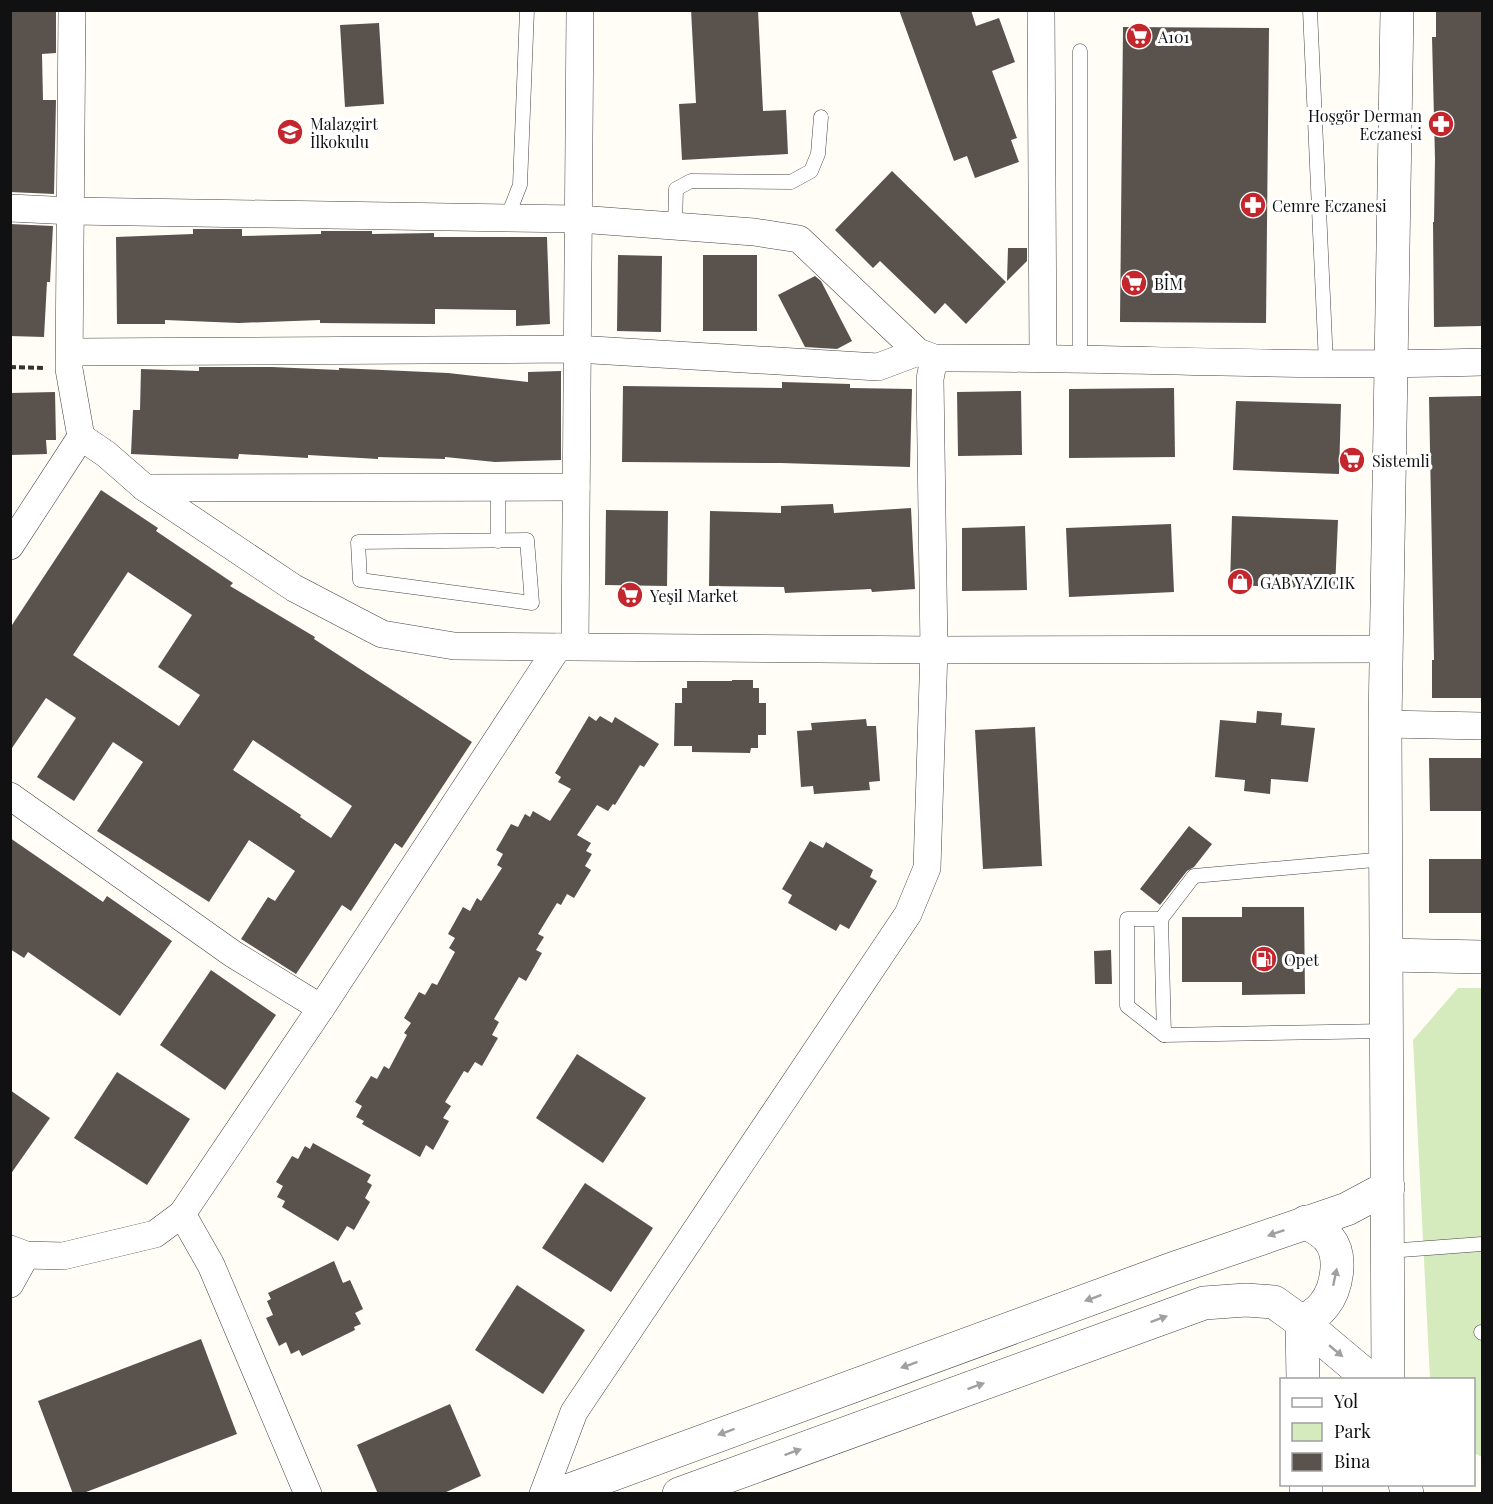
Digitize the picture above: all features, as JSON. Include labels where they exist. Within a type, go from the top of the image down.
[{"type":"street","points":[[10,546],[81,437],[70,360],[72,10]]},
{"type":"street","points":[[10,1284],[18,1252],[63,1256],[155,1234],[182,1214],[566,646],[576,487],[580,10]]},
{"type":"street","points":[[1041,10],[1043,357]]},
{"type":"street","points":[[1388,1378],[1388,1031],[1384,724],[1397,10]]},
{"type":"street","points":[[10,208],[72,211],[579,219],[754,232],[800,238],[926,355],[930,379],[934,650],[927,868],[908,914],[574,1412],[543,1494]]},
{"type":"street","points":[[70,360],[576,349],[878,367],[926,355],[1391,365],[1482,362]]},
{"type":"street","points":[[81,437],[106,454],[145,488],[294,588],[382,634],[454,646],[934,650],[1387,649]]},
{"type":"street","points":[[145,488],[576,487]]},
{"type":"street","points":[[1384,724],[1482,726]]},
{"type":"street","points":[[10,796],[233,954],[321,1008]]},
{"type":"street","points":[[1387,955],[1482,957]]},
{"type":"street","points":[[559,1494],[1150,1277],[1347,1209],[1388,1187]]},
{"type":"street","points":[[182,1214],[211,1265],[308,1494]]},
{"type":"street","points":[[1302,1322],[1315,1315],[1326,1303],[1336,1279],[1337,1256],[1329,1239],[1306,1222]]},
{"type":"street","points":[[679,1494],[1204,1303],[1246,1300],[1274,1302],[1302,1322],[1369,1378]]},
{"type":"street","points":[[1302,1322],[1304,1378]]},
{"type":"lane","points":[[507,218],[520,185],[527,10]]},
{"type":"lane","points":[[1310,10],[1326,364]]},
{"type":"lane","points":[[1080,51],[1080,358]]},
{"type":"lane","points":[[675,226],[676,189],[692,181],[791,182],[811,171],[818,154],[821,117]]},
{"type":"lane","points":[[498,487],[498,541]]},
{"type":"lane","points":[[527,540],[532,603],[360,580],[358,542],[498,541],[527,540]]},
{"type":"lane","points":[[1164,1035],[1161,919],[1194,876],[1386,859]]},
{"type":"lane","points":[[1161,919],[1127,919],[1127,1006],[1164,1035],[1388,1031]]},
{"type":"lane","points":[[1388,1251],[1482,1244]]},
{"type":"path","points":[[10,367],[70,360]]},
{"type":"green space","points":[[1458,988],[1482,988],[1482,1457],[1475,1454],[1475,1378],[1430,1378],[1413,1040]]},
{"type":"building","points":[[10,10],[56,10],[56,53],[42,54],[43,100],[56,100],[54,194],[10,192]]},
{"type":"building","points":[[691,10],[758,10],[763,111],[786,110],[788,154],[682,160],[679,104],[696,103]]},
{"type":"building","points":[[899,10],[971,10],[976,26],[999,18],[1015,62],[992,71],[1017,138],[1011,140],[1019,162],[975,178],[967,156],[954,161]]},
{"type":"building","points":[[1436,10],[1482,10],[1482,326],[1434,327],[1435,159],[1432,37],[1436,37]]},
{"type":"building","points":[[379,23],[384,104],[345,107],[340,25]]},
{"type":"building","points":[[1123,27],[1269,28],[1266,323],[1120,322]]},
{"type":"building","points":[[892,171],[1006,282],[966,324],[945,303],[935,314],[880,261],[873,268],[835,230]]},
{"type":"building","points":[[10,224],[53,226],[44,337],[10,336]]},
{"type":"building","points":[[193,229],[242,229],[242,236],[321,234],[321,231],[372,231],[372,234],[434,233],[434,237],[547,237],[550,324],[516,326],[516,310],[435,309],[435,324],[320,323],[320,320],[239,323],[165,320],[165,324],[117,324],[116,237],[193,234]]},
{"type":"building","points":[[1008,248],[1027,248],[1027,261],[1007,281]]},
{"type":"building","points":[[618,255],[662,256],[661,332],[617,331]]},
{"type":"building","points":[[703,255],[757,255],[757,331],[703,331]]},
{"type":"building","points":[[815,276],[821,281],[852,341],[837,349],[805,347],[778,295]]},
{"type":"building","points":[[199,367],[339,370],[339,368],[448,373],[528,382],[528,372],[561,371],[561,460],[495,462],[445,457],[445,459],[378,457],[378,459],[308,455],[308,458],[239,454],[238,459],[131,454],[133,410],[140,410],[141,369],[199,371]]},
{"type":"building","points":[[782,382],[850,384],[850,388],[912,389],[910,467],[622,462],[623,386],[782,388]]},
{"type":"building","points":[[1174,388],[1175,457],[1069,458],[1069,389]]},
{"type":"building","points":[[1021,391],[1022,455],[958,456],[957,392]]},
{"type":"building","points":[[55,392],[56,440],[46,440],[47,454],[10,455],[10,393]]},
{"type":"building","points":[[1482,396],[1482,698],[1432,698],[1432,660],[1434,660],[1429,397]]},
{"type":"building","points":[[1236,401],[1341,404],[1339,474],[1233,470]]},
{"type":"building","points":[[101,490],[158,528],[156,531],[233,583],[230,586],[315,637],[314,639],[472,742],[402,848],[395,843],[351,911],[342,905],[296,974],[241,939],[268,897],[275,901],[295,871],[249,840],[209,902],[97,831],[143,762],[113,742],[74,801],[37,777],[76,718],[46,698],[10,751],[10,628]],"holes":[[[128,572],[192,615],[158,667],[200,695],[179,726],[73,655]],[[253,740],[352,806],[331,838],[233,770]]]},
{"type":"building","points":[[833,504],[834,513],[911,508],[915,589],[785,593],[784,587],[709,586],[710,511],[781,513],[781,506]]},
{"type":"building","points":[[606,510],[668,511],[667,586],[605,585]]},
{"type":"building","points":[[1232,516],[1338,520],[1335,589],[1230,585]]},
{"type":"building","points":[[1171,524],[1174,592],[1069,597],[1066,528]]},
{"type":"building","points":[[1025,526],[1027,590],[962,591],[962,528]]},
{"type":"building","points":[[753,680],[753,688],[759,688],[759,703],[766,703],[766,735],[758,735],[758,748],[751,748],[750,753],[692,752],[692,746],[674,746],[675,703],[682,703],[682,688],[687,688],[687,681]]},
{"type":"building","points":[[1257,711],[1282,713],[1281,725],[1315,728],[1308,782],[1271,779],[1270,794],[1244,791],[1245,780],[1215,777],[1220,720],[1256,723]]},
{"type":"building","points":[[589,716],[596,721],[600,716],[612,723],[615,717],[659,744],[644,767],[640,765],[615,805],[613,804],[608,811],[597,805],[577,835],[591,843],[586,851],[592,854],[585,866],[591,870],[574,898],[567,894],[561,905],[557,903],[538,934],[544,937],[536,950],[542,953],[526,981],[519,977],[494,1019],[499,1022],[492,1035],[498,1038],[482,1066],[475,1062],[468,1073],[464,1071],[445,1102],[451,1106],[443,1118],[449,1121],[433,1150],[426,1145],[420,1157],[362,1124],[364,1121],[356,1117],[362,1106],[355,1102],[371,1076],[377,1079],[384,1066],[389,1069],[407,1035],[404,1033],[411,1023],[404,1018],[419,992],[425,995],[432,983],[437,985],[455,952],[449,948],[455,938],[448,934],[463,907],[470,911],[477,898],[481,901],[502,868],[497,865],[503,854],[496,850],[511,824],[518,827],[525,814],[530,817],[533,811],[550,821],[571,789],[558,782],[561,777],[555,773]]},
{"type":"building","points":[[866,719],[867,726],[876,726],[880,781],[869,782],[870,790],[814,794],[813,786],[801,787],[797,731],[812,730],[811,723]]},
{"type":"building","points":[[1035,727],[1042,866],[983,869],[975,730]]},
{"type":"building","points":[[1429,758],[1482,758],[1482,811],[1430,811]]},
{"type":"building","points":[[1189,826],[1212,844],[1160,905],[1140,889]]},
{"type":"building","points":[[10,838],[103,902],[107,896],[172,941],[120,1016],[28,952],[24,958],[10,949]]},
{"type":"building","points":[[810,841],[823,848],[826,842],[873,870],[870,877],[877,881],[849,929],[840,924],[836,931],[788,903],[792,895],[782,889]]},
{"type":"building","points":[[1429,859],[1482,859],[1482,913],[1429,913]]},
{"type":"building","points":[[1242,907],[1304,907],[1305,994],[1242,995],[1242,982],[1182,982],[1182,917],[1242,917]]},
{"type":"building","points":[[1111,950],[1112,984],[1095,984],[1094,951]]},
{"type":"building","points":[[211,970],[276,1015],[225,1090],[160,1045]]},
{"type":"building","points":[[577,1054],[646,1098],[603,1163],[536,1118]]},
{"type":"building","points":[[117,1072],[190,1119],[147,1185],[74,1138]]},
{"type":"building","points":[[10,1090],[50,1118],[10,1175]]},
{"type":"building","points":[[313,1143],[371,1175],[367,1182],[372,1185],[365,1198],[370,1202],[354,1230],[347,1226],[338,1241],[282,1207],[285,1201],[277,1197],[283,1186],[276,1182],[292,1156],[298,1159],[305,1146],[310,1149]]},
{"type":"building","points":[[585,1183],[653,1228],[611,1292],[542,1248]]},
{"type":"building","points":[[334,1261],[343,1283],[350,1280],[363,1309],[355,1313],[361,1324],[354,1327],[355,1330],[302,1356],[299,1350],[291,1354],[286,1342],[279,1346],[266,1318],[273,1315],[267,1301],[271,1299],[268,1293]]},
{"type":"building","points":[[517,1285],[585,1330],[543,1394],[475,1350]]},
{"type":"building","points":[[201,1339],[237,1434],[81,1494],[73,1494],[38,1401]]},
{"type":"building","points":[[450,1404],[481,1476],[442,1494],[378,1494],[357,1445]]},
{"type":"place","name":"A101","points":[[1139,36]]},
{"type":"place","name":"Hoşgör Derman Eczanesi","points":[[1441,124]]},
{"type":"place","name":"Malazgirt İlkokulu","points":[[290,132]]},
{"type":"place","name":"Cemre Eczanesi","points":[[1253,205]]},
{"type":"place","name":"BİM","points":[[1134,283]]},
{"type":"place","name":"Sistemli","points":[[1352,460]]},
{"type":"place","name":"GAB YAZICIK","points":[[1240,582]]},
{"type":"place","name":"Yeşil Market","points":[[630,595]]},
{"type":"place","name":"Opet","points":[[1264,959]]}]
